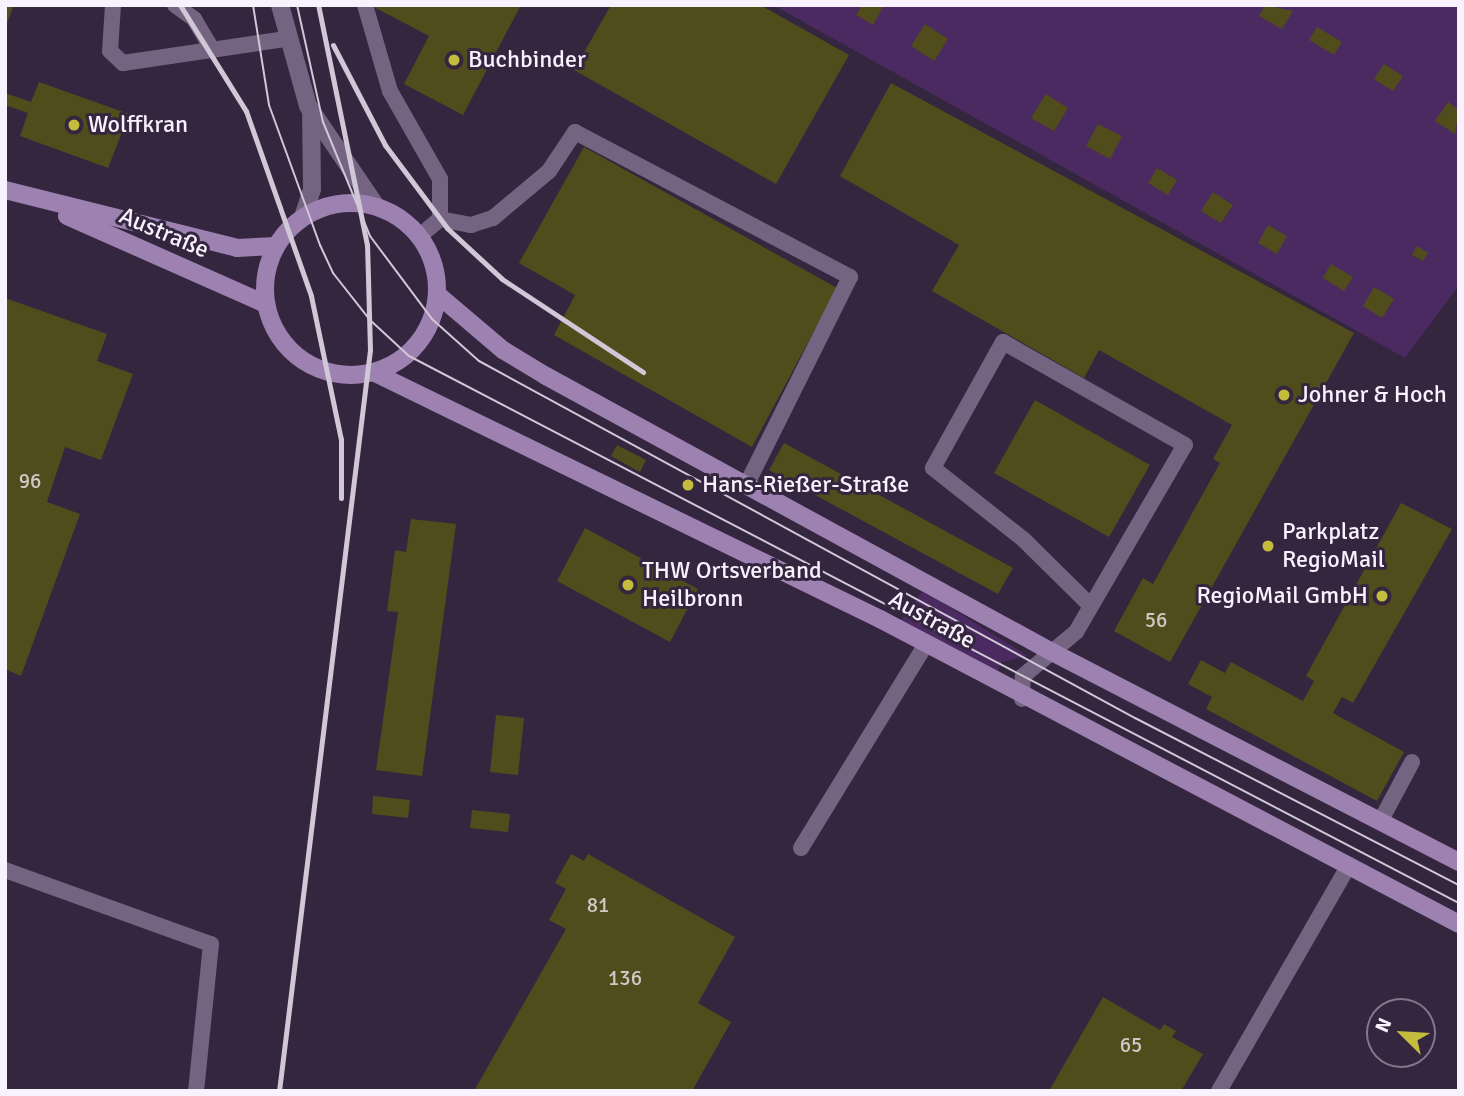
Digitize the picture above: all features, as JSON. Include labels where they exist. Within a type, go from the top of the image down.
[{"type":"main road","name":"Austraße","points":[[5,190],[45,204],[266,304],[278,336],[302,360],[330,373],[375,373],[926,644],[1022,699],[1349,865],[1459,925]]},
{"type":"main road","name":"Austraße","points":[[45,204],[237,248],[276,246]]},
{"type":"main road","points":[[266,304],[276,246],[303,217],[332,205],[376,206],[420,236]]},
{"type":"main road","name":"Austraße","points":[[375,373],[409,356],[432,319],[437,294],[433,264],[420,236]]},
{"type":"main road","name":"Austraße","points":[[437,294],[503,351],[1052,652],[1459,862]]},
{"type":"street","points":[[281,5],[286,39],[311,112],[376,206]]},
{"type":"street","points":[[303,217],[312,189],[311,112]]},
{"type":"lane","points":[[113,5],[110,51],[123,63],[162,62],[212,49],[286,39]]},
{"type":"lane","points":[[175,5],[194,19],[212,49]]},
{"type":"lane","points":[[365,5],[390,91],[440,179],[440,219],[420,236]]},
{"type":"lane","points":[[440,219],[471,225],[492,218],[550,171],[575,132],[850,277],[747,484]]},
{"type":"lane","points":[[1022,699],[1023,676],[1076,632],[1185,445],[1003,342],[933,468],[1023,539],[1091,606]]},
{"type":"lane","points":[[801,848],[926,644]]},
{"type":"lane","points":[[1380,821],[1412,762]]},
{"type":"lane","points":[[1219,1091],[1349,865]]},
{"type":"lane","points":[[5,870],[211,944],[195,1091]]},
{"type":"shaded area","points":[[773,5],[1459,5],[1459,285],[1405,358]]},
{"type":"shaded area","points":[[922,592],[1028,656],[1002,662],[997,671],[899,623]]},
{"type":"building","points":[[5,5],[14,5],[5,28]]},
{"type":"building","name":"Buchbinder","points":[[370,5],[521,5],[463,115],[404,84],[429,36]]},
{"type":"building","points":[[611,5],[760,5],[849,55],[776,184],[574,70]]},
{"type":"building","points":[[862,5],[884,5],[873,25],[856,15]]},
{"type":"building","points":[[1265,5],[1293,11],[1282,29],[1259,16]]},
{"type":"building","points":[[925,24],[948,39],[934,61],[911,46]]},
{"type":"building","points":[[1317,27],[1342,42],[1334,55],[1309,40]]},
{"type":"building","points":[[1384,64],[1403,76],[1393,91],[1374,79]]},
{"type":"building","name":"Wolffkran","points":[[39,82],[129,114],[108,168],[20,136],[28,113],[5,105],[5,93],[31,102]]},
{"type":"building","points":[[891,83],[1354,333],[1170,662],[1114,631],[1143,578],[1153,584],[1220,463],[1213,459],[1232,425],[1099,350],[1084,378],[932,291],[959,245],[840,176]]},
{"type":"building","points":[[1046,94],[1068,108],[1054,131],[1031,118]]},
{"type":"building","points":[[1448,102],[1459,110],[1455,134],[1435,121]]},
{"type":"building","points":[[1098,124],[1122,136],[1110,159],[1086,146]]},
{"type":"building","points":[[584,147],[837,288],[752,447],[554,335],[575,295],[519,263]]},
{"type":"building","points":[[1157,168],[1177,180],[1168,195],[1148,183]]},
{"type":"building","points":[[1213,192],[1233,205],[1221,223],[1201,211]]},
{"type":"building","points":[[1268,225],[1287,236],[1277,254],[1258,243]]},
{"type":"building","points":[[1417,246],[1428,253],[1423,261],[1412,255]]},
{"type":"building","points":[[1331,264],[1353,277],[1344,291],[1323,278]]},
{"type":"building","points":[[1374,287],[1394,299],[1382,318],[1363,306]]},
{"type":"building","points":[[5,298],[107,334],[97,361],[133,374],[101,460],[65,447],[47,502],[80,514],[21,676],[5,669]]},
{"type":"building","points":[[1035,400],[1150,465],[1109,537],[994,473]]},
{"type":"building","points":[[784,443],[1013,568],[998,594],[769,470]]},
{"type":"building","points":[[617,445],[646,460],[640,472],[611,456]]},
{"type":"building","name":"RegioMail GmbH","points":[[1401,503],[1452,529],[1353,703],[1342,697],[1333,713],[1404,752],[1377,801],[1206,709],[1212,697],[1188,684],[1201,660],[1225,673],[1231,662],[1303,701],[1314,681],[1306,676]]},
{"type":"building","points":[[411,519],[456,524],[422,776],[376,770],[398,612],[387,611],[395,550],[406,552]]},
{"type":"building","name":"THW Ortsverband Heilbronn","points":[[585,528],[698,589],[670,642],[557,581]]},
{"type":"building","points":[[496,715],[524,718],[518,775],[490,772]]},
{"type":"building","points":[[373,796],[410,800],[408,818],[372,814]]},
{"type":"building","points":[[472,810],[510,814],[508,832],[470,828]]},
{"type":"building","points":[[571,854],[584,861],[588,854],[735,937],[698,1003],[731,1022],[692,1091],[474,1091],[566,929],[549,920],[566,889],[555,883]]},
{"type":"building","points":[[1103,997],[1160,1030],[1164,1024],[1176,1031],[1172,1037],[1203,1054],[1181,1091],[1049,1091]]},
{"type":"tram line","points":[[253,5],[269,105],[320,245],[333,273],[370,320],[409,356],[1459,903]]},
{"type":"tram line","points":[[297,5],[323,122],[370,236],[432,319],[479,361],[1135,718],[1459,885]]},
{"type":"railway","points":[[180,5],[246,111],[311,296],[341,439],[341,498]]},
{"type":"railway","points":[[279,1091],[370,350],[367,245],[318,5]]},
{"type":"railway","points":[[333,45],[385,145],[447,228],[502,279],[643,372]]},
{"type":"place","name":"Buchbinder","points":[[454,60]]},
{"type":"place","name":"Wolffkran","points":[[74,125]]},
{"type":"place","name":"Johner & Hoch","points":[[1284,395]]},
{"type":"place","name":"Hans-Rießer-Straße","points":[[688,485]]},
{"type":"place","name":"Parkplatz RegioMail","points":[[1268,546]]},
{"type":"place","name":"THW Ortsverband Heilbronn","points":[[628,585]]},
{"type":"place","name":"RegioMail GmbH","points":[[1382,596]]}]
